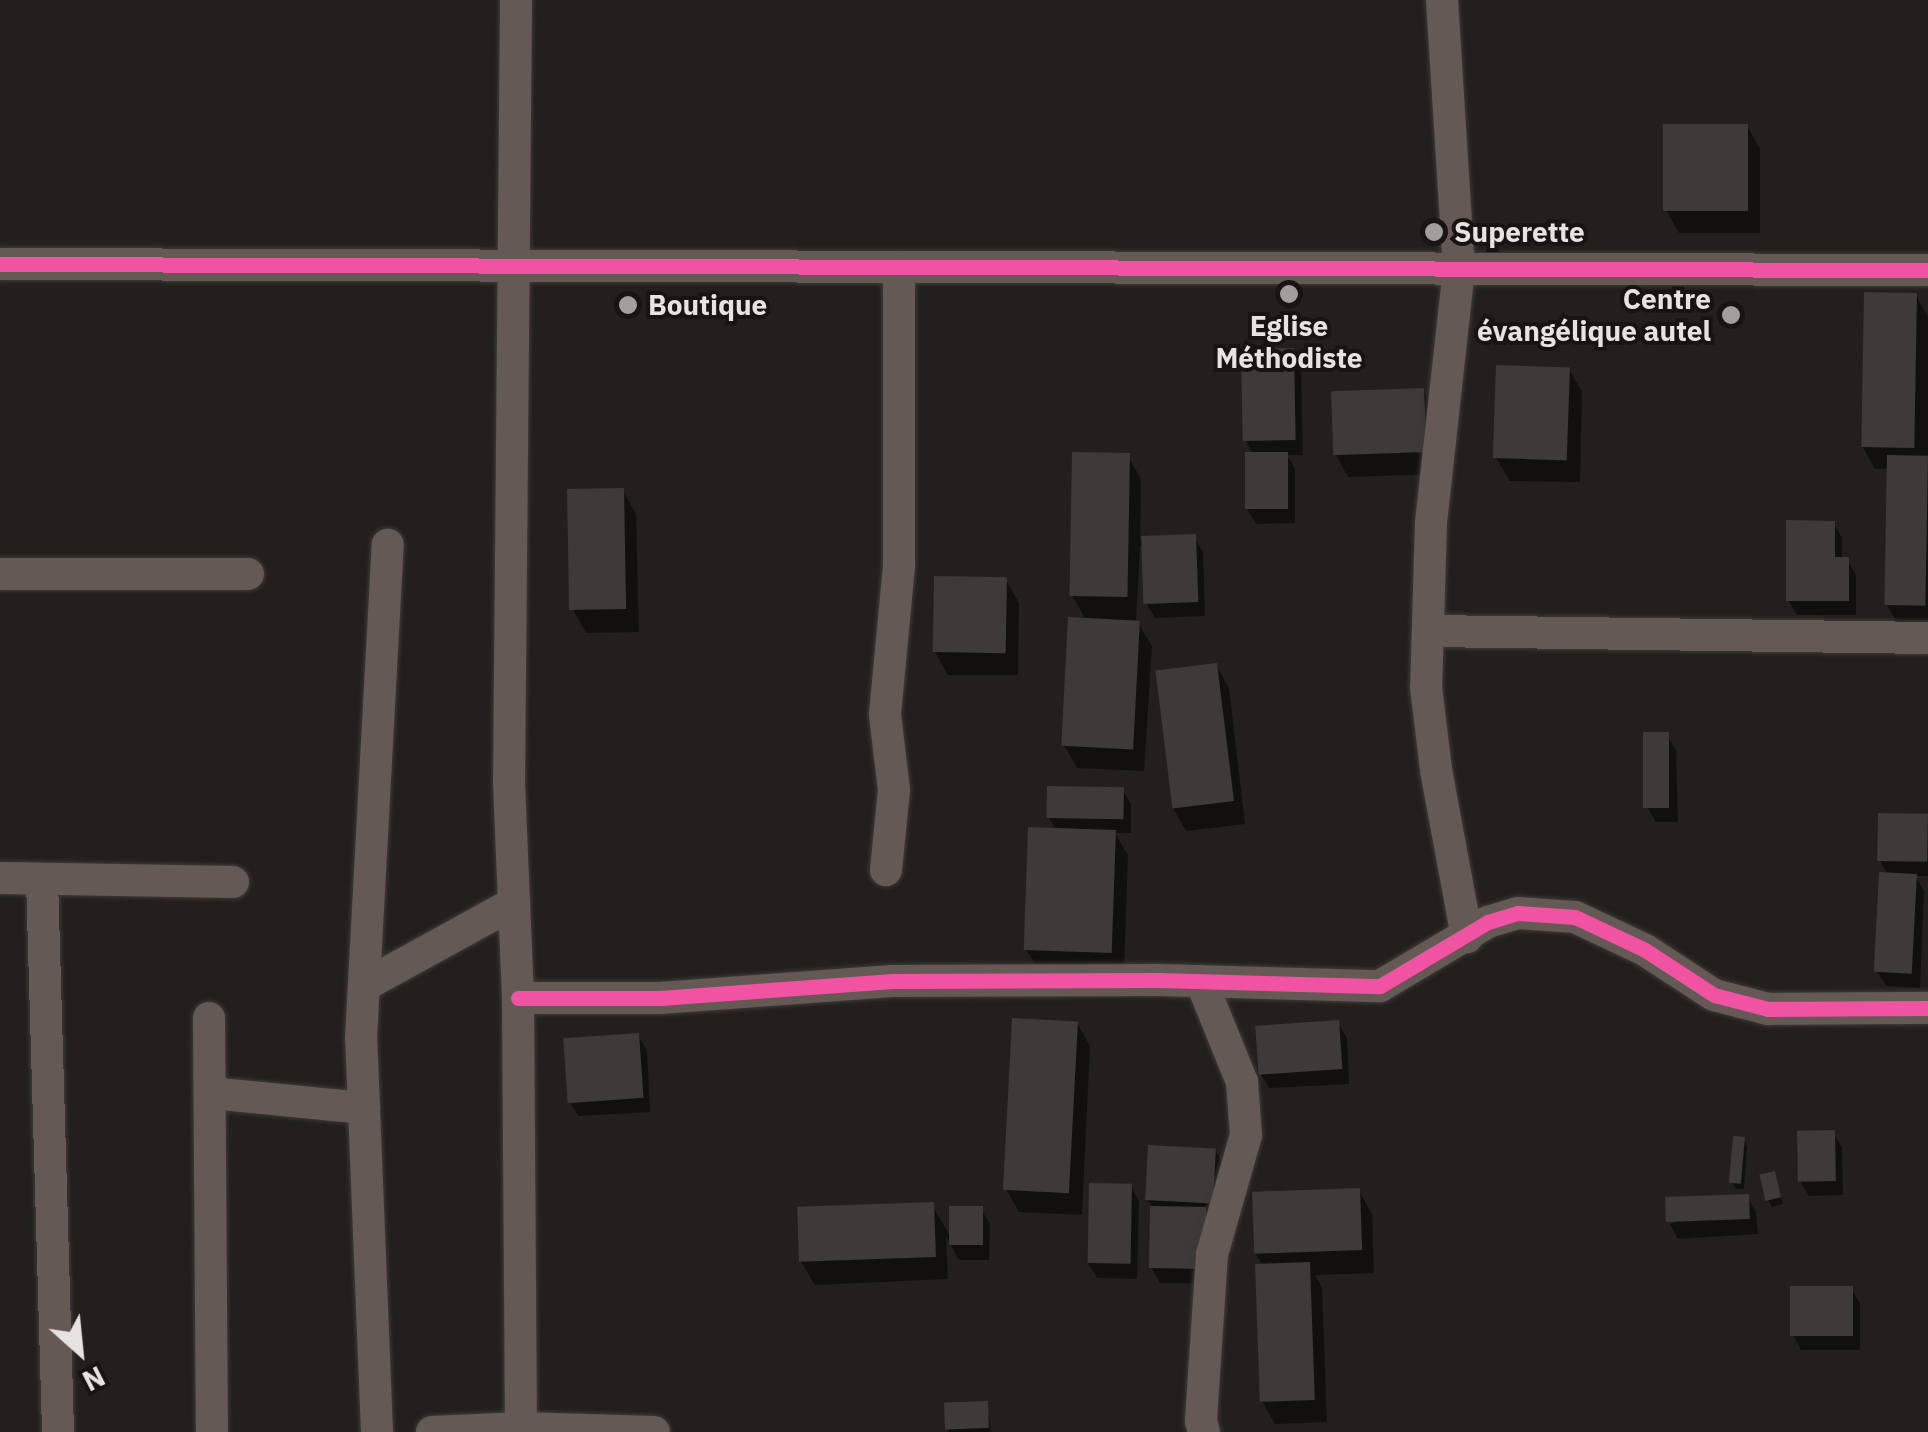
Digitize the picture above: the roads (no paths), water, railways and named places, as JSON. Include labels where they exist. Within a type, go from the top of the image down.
[{"type":"street","points":[[516,0],[517,268],[509,783],[518,998],[521,1430]]},
{"type":"street","points":[[1442,0],[1459,269],[1431,524],[1426,687],[1436,770],[1467,937]]},
{"type":"street","points":[[0,264],[1928,270]]},
{"type":"street","points":[[886,870],[894,790],[885,714],[898,564],[899,268]]},
{"type":"street","points":[[377,1432],[364,1108],[364,985],[388,545]]},
{"type":"street","points":[[0,574],[248,574]]},
{"type":"street","points":[[1429,632],[1928,638]]},
{"type":"street","points":[[0,878],[233,882]]},
{"type":"street","points":[[42,879],[58,1432]]},
{"type":"street","points":[[364,985],[514,903]]},
{"type":"street","points":[[518,998],[660,998],[892,981],[1380,986],[1488,922],[1518,913],[1576,917],[1645,950],[1714,996],[1768,1009],[1928,1008]]},
{"type":"street","points":[[1201,982],[1242,1082],[1246,1135],[1212,1254],[1200,1421],[1204,1432]]},
{"type":"street","points":[[209,1018],[212,1432]]},
{"type":"street","points":[[210,1093],[364,1108]]},
{"type":"street","points":[[432,1432],[654,1432]]},
{"type":"place","name":"Superette","points":[[1434,232]]},
{"type":"place","name":"Eglise Méthodiste","points":[[1289,294]]},
{"type":"place","name":"Boutique","points":[[628,305]]},
{"type":"place","name":"Centre évangélique autel","points":[[1731,315]]}]
